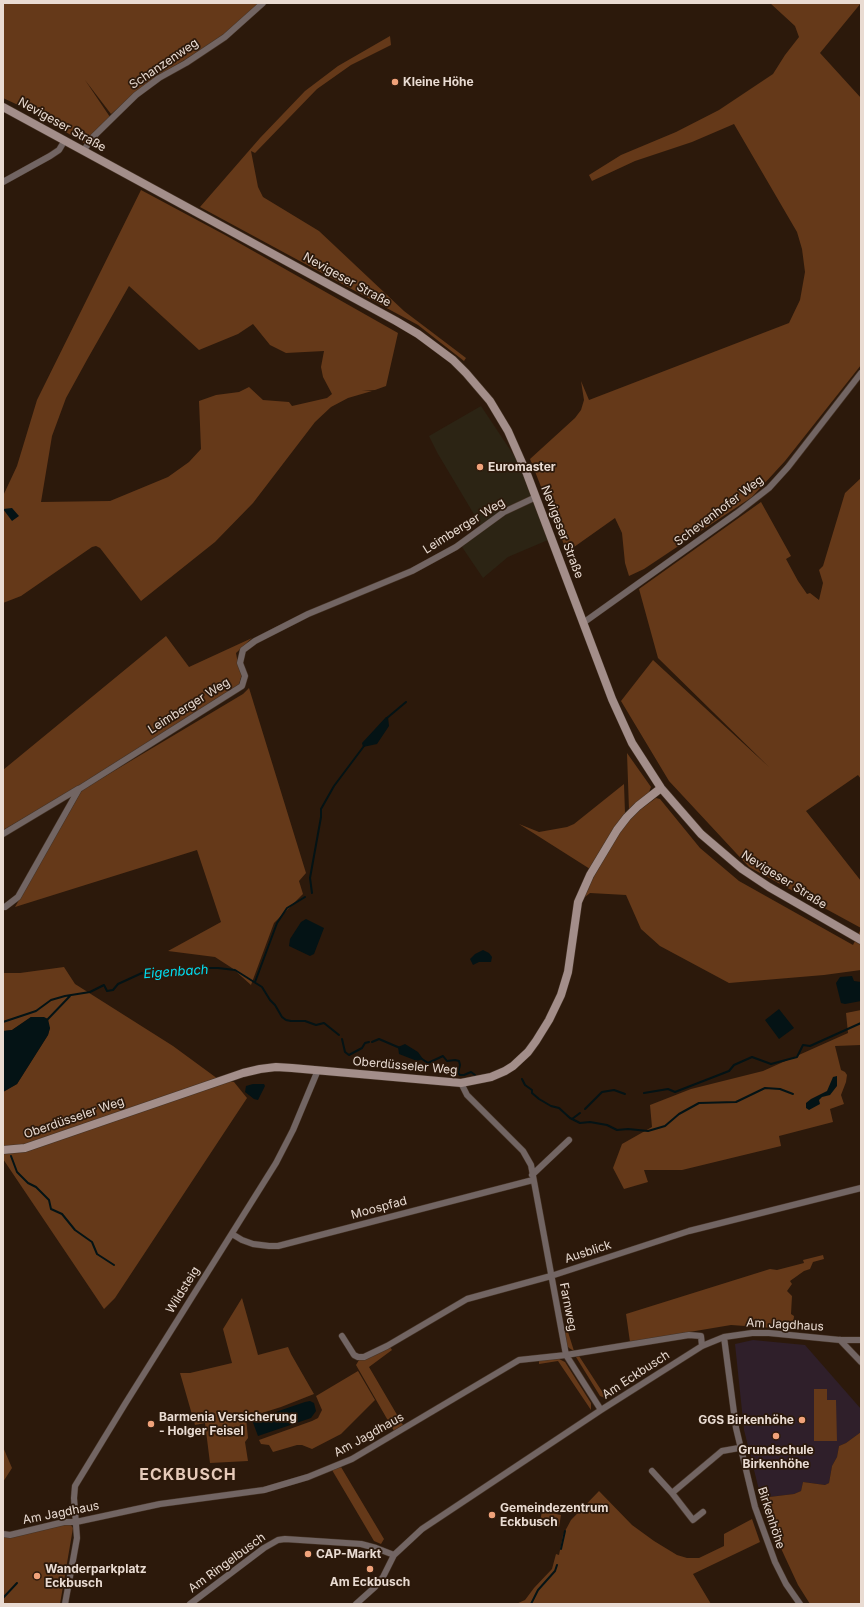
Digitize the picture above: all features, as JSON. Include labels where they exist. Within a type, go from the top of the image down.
[{"type":"main road","name":"Nevigeser Straße","points":[[3,107],[396,321],[438,348],[466,373],[490,401],[508,431],[536,497],[612,700],[632,743],[661,788],[701,834],[742,869],[769,887],[861,940]]},
{"type":"main road","name":"Oberdüsseler Weg","points":[[3,1150],[25,1148],[244,1073],[276,1068],[318,1070],[461,1083],[491,1077],[505,1071],[513,1066],[528,1052],[549,1020],[562,994],[568,972],[575,915],[581,892],[621,824],[638,806],[661,788]]},
{"type":"street","name":"Schanzenweg","points":[[84,150],[93,137],[136,96],[159,78],[186,63],[225,37],[264,3]]},
{"type":"street","points":[[3,182],[59,150],[65,140]]},
{"type":"street","name":"Schevenhofer Weg","points":[[583,623],[738,513],[769,488],[788,467],[861,373]]},
{"type":"street","name":"Leimberger Weg","points":[[3,907],[18,897],[78,788],[242,686],[245,676],[240,663],[243,650],[255,641],[308,614],[412,571],[456,547],[504,512],[536,497]]},
{"type":"street","points":[[3,834],[78,788]]},
{"type":"street","name":"Wildsteig","points":[[76,1522],[74,1498],[75,1486],[276,1163],[293,1130],[318,1070]]},
{"type":"street","name":"Farnweg","points":[[461,1083],[467,1095],[523,1151],[531,1165],[566,1355],[601,1410]]},
{"type":"street","points":[[533,1178],[569,1140]]},
{"type":"street","name":"Moospfad","points":[[232,1234],[253,1244],[278,1246],[533,1178]]},
{"type":"street","name":"Ausblick","points":[[342,1336],[354,1355],[364,1357],[387,1346],[467,1299],[551,1276],[689,1231],[861,1188]]},
{"type":"street","name":"Am Jagdhaus","points":[[3,1534],[10,1534],[64,1522],[76,1522],[160,1504],[264,1490],[308,1477],[352,1459],[519,1360],[566,1355],[689,1335],[701,1336],[704,1345],[724,1337],[745,1333],[769,1333],[840,1340],[861,1340]]},
{"type":"street","name":"Birkenhöhe","points":[[724,1337],[739,1448],[755,1507],[765,1538],[786,1584],[800,1604]]},
{"type":"street","name":"Am Jagdhaus","points":[[840,1340],[861,1362]]},
{"type":"street","name":"Am Eckbusch","points":[[356,1604],[375,1587],[383,1577],[394,1555],[422,1529],[601,1410],[704,1345]]},
{"type":"street","points":[[672,1493],[722,1451],[739,1448]]},
{"type":"street","points":[[652,1471],[672,1493],[693,1520],[703,1512]]},
{"type":"street","points":[[65,1604],[77,1538],[76,1522]]},
{"type":"street","name":"Am Ringelbusch","points":[[190,1604],[264,1548],[278,1540],[285,1539],[361,1544],[394,1555]]},
{"type":"shaded area","points":[[3,3],[259,3],[220,38],[149,82],[111,114],[85,80],[110,117],[84,143],[31,111],[3,98]]},
{"type":"shaded area","points":[[770,3],[861,3],[820,53],[861,98],[861,365],[785,461],[752,497],[644,569],[629,576],[625,563],[622,533],[615,518],[567,552],[530,459],[575,418],[581,410],[584,400],[581,381],[589,400],[789,323],[800,300],[805,272],[802,249],[797,232],[734,124],[692,142],[635,161],[592,181],[589,175],[621,155],[676,132],[719,110],[773,74],[799,37],[795,26]]},
{"type":"shaded area","points":[[390,36],[391,45],[351,65],[317,89],[255,153],[251,151],[258,187],[263,197],[319,231],[404,311],[466,358],[464,361],[418,325],[200,207],[260,138],[305,91],[338,66]]},
{"type":"shaded area","points":[[141,190],[225,235],[398,333],[386,386],[375,390],[362,391],[372,391],[348,398],[331,407],[315,422],[253,503],[215,542],[141,601],[100,548],[96,546],[92,547],[21,596],[3,603],[3,496],[17,466],[37,400]],"holes":[[[129,286],[199,350],[238,334],[253,324],[270,345],[286,353],[324,351],[321,367],[323,377],[332,394],[327,398],[292,406],[289,402],[263,400],[249,387],[239,392],[216,395],[199,401],[201,449],[189,462],[168,477],[110,501],[41,502],[52,436],[66,398]]]},
{"type":"shaded area","points":[[481,406],[517,460],[548,540],[508,557],[483,578],[462,547],[481,526],[438,454],[429,436]]},
{"type":"shaded area","points":[[861,478],[861,779],[858,775],[806,811],[861,881],[861,928],[749,867],[669,781],[621,701],[653,660],[769,767],[658,658],[639,589],[761,502],[791,556],[786,559],[798,581],[807,594],[810,593],[819,600],[823,583],[819,570],[823,566],[845,493]]},
{"type":"shaded area","points":[[12,508],[19,516],[12,521],[3,509]]},
{"type":"shaded area","points":[[166,636],[189,667],[252,638],[236,653],[242,674],[238,688],[65,795],[3,830],[3,770]]},
{"type":"shaded area","points":[[249,688],[306,873],[299,881],[303,894],[274,923],[251,985],[232,968],[215,957],[168,951],[221,922],[197,850],[15,907],[82,790],[243,694]]},
{"type":"shaded area","points":[[386,717],[388,717],[389,726],[377,744],[363,747],[362,743]]},
{"type":"shaded area","points":[[627,753],[651,787],[649,792],[629,810]]},
{"type":"shaded area","points":[[624,784],[625,813],[614,828],[590,869],[519,824],[539,832],[567,827],[574,824]]},
{"type":"shaded area","points":[[656,798],[660,799],[700,848],[739,881],[853,945],[861,929],[861,970],[824,975],[729,983],[660,946],[641,929],[626,895],[590,893],[585,897],[581,904],[583,896],[618,834],[633,815]]},
{"type":"shaded area","points":[[306,919],[324,928],[314,954],[310,956],[289,946],[290,939],[301,922]]},
{"type":"shaded area","points":[[483,950],[489,953],[492,957],[491,962],[479,962],[473,965],[470,959],[475,954]]},
{"type":"shaded area","points":[[64,967],[75,984],[173,1046],[218,1079],[234,1082],[247,1098],[115,1298],[104,1309],[3,1159],[3,1092],[17,1084],[48,1035],[50,1028],[31,1017],[12,1030],[3,1031],[3,973],[20,973]]},
{"type":"shaded area","points":[[852,976],[854,981],[861,982],[861,1001],[845,1004],[841,1003],[836,983],[840,977]]},
{"type":"shaded area","points":[[779,1009],[794,1028],[779,1039],[765,1020]]},
{"type":"shaded area","points":[[861,1010],[861,1045],[835,1046],[841,1070],[847,1075],[841,1095],[844,1104],[830,1109],[833,1122],[779,1136],[781,1146],[682,1170],[644,1170],[648,1182],[624,1189],[613,1168],[622,1144],[652,1127],[650,1105],[691,1089],[763,1071],[848,1033],[846,1013]]},
{"type":"shaded area","points":[[31,1017],[44,1017],[48,1019],[50,1028],[48,1035],[17,1084],[3,1092],[3,1031],[12,1030]]},
{"type":"shaded area","points":[[405,1044],[418,1052],[423,1059],[417,1061],[399,1054],[398,1047]]},
{"type":"shaded area","points":[[837,1076],[837,1086],[830,1095],[822,1097],[819,1100],[820,1104],[809,1110],[806,1108],[806,1103],[827,1091],[833,1077]]},
{"type":"shaded area","points":[[253,1084],[264,1084],[265,1086],[258,1100],[254,1099],[245,1092],[246,1086]]},
{"type":"shaded area","points":[[823,1255],[824,1259],[813,1262],[810,1269],[804,1271],[790,1281],[792,1284],[787,1291],[792,1296],[791,1314],[794,1316],[793,1326],[788,1329],[731,1325],[630,1342],[626,1314],[770,1269],[777,1270],[804,1263],[803,1260]]},
{"type":"shaded area","points":[[242,1298],[258,1355],[288,1347],[314,1394],[281,1407],[246,1418],[248,1438],[245,1442],[248,1461],[210,1463],[205,1423],[195,1425],[180,1373],[190,1373],[232,1363],[223,1329]]},
{"type":"shaded area","points":[[568,1332],[574,1351],[566,1344],[564,1333]]},
{"type":"shaded area","name":"GGS Birkenhöhe","points":[[753,1340],[805,1345],[861,1409],[861,1432],[846,1443],[839,1446],[837,1457],[832,1466],[829,1483],[825,1485],[803,1482],[801,1491],[794,1494],[761,1498],[744,1430],[735,1344]]},
{"type":"shaded area","points":[[390,1347],[392,1350],[369,1367],[403,1425],[394,1431],[356,1365],[359,1360]]},
{"type":"shaded area","points":[[579,1356],[607,1399],[600,1396],[576,1357]]},
{"type":"shaded area","points":[[559,1359],[565,1362],[591,1403],[591,1410],[558,1361],[539,1364],[539,1360]]},
{"type":"shaded area","points":[[358,1371],[375,1400],[341,1434],[312,1449],[302,1445],[297,1445],[273,1452],[269,1445],[261,1444],[259,1440],[318,1418],[322,1410],[316,1396]]},
{"type":"shaded area","points":[[814,1389],[827,1389],[827,1400],[836,1400],[837,1441],[814,1441]]},
{"type":"shaded area","points":[[310,1401],[314,1403],[316,1411],[311,1418],[258,1436],[252,1420]]},
{"type":"shaded area","points":[[861,1432],[861,1604],[810,1604],[798,1585],[765,1514],[761,1498],[794,1494],[801,1491],[803,1482],[825,1485],[829,1483],[832,1466],[837,1457],[839,1446],[846,1443]]},
{"type":"shaded area","points":[[3,1447],[12,1468],[3,1482]]},
{"type":"shaded area","points":[[341,1467],[384,1539],[381,1544],[374,1541],[332,1470]]},
{"type":"shaded area","points":[[599,1491],[632,1525],[677,1555],[687,1558],[699,1558],[724,1546],[724,1534],[752,1519],[760,1542],[693,1574],[711,1604],[516,1604],[525,1600],[552,1569],[556,1554],[559,1555],[563,1535],[571,1520]]},
{"type":"shaded area","points":[[542,1511],[561,1515],[559,1527],[540,1522]]},
{"type":"shaded area","points":[[70,1524],[73,1528],[60,1604],[3,1604],[3,1535]]},
{"type":"waterway","points":[[387,718],[406,702]]},
{"type":"waterway","points":[[312,893],[310,878],[321,817],[321,809],[334,786],[364,746]]},
{"type":"waterway","points":[[255,982],[277,923],[287,908],[305,897]]},
{"type":"waterway","name":"Eigenbach","points":[[3,1022],[36,1011],[51,1000],[90,992],[104,985],[107,991],[113,990],[118,984],[142,973],[156,976],[160,972],[171,974],[181,971],[192,973],[208,968],[218,968],[235,970],[262,987],[282,1017],[286,1020],[305,1021],[316,1025],[324,1023],[339,1035]]},
{"type":"waterway","points":[[47,1020],[70,996]]},
{"type":"waterway","name":"Eigenbach","points":[[644,1093],[668,1089],[675,1092],[729,1071],[734,1065],[752,1057],[771,1064],[797,1057],[803,1045],[810,1046],[861,1023]]},
{"type":"waterway","name":"Eigenbach","points":[[342,1039],[345,1052],[349,1055],[362,1048],[365,1043],[369,1042]]},
{"type":"waterway","name":"Eigenbach","points":[[372,1042],[379,1039],[400,1048]]},
{"type":"waterway","name":"Eigenbach","points":[[422,1059],[428,1063],[443,1056],[447,1061],[459,1061],[460,1065],[458,1073],[460,1075],[471,1072],[475,1075]]},
{"type":"waterway","name":"Eigenbach","points":[[522,1079],[525,1085],[532,1090],[532,1093],[539,1099],[551,1106],[559,1108],[570,1118],[572,1119],[580,1113]]},
{"type":"waterway","points":[[572,1119],[580,1123],[590,1122],[607,1125],[617,1130],[628,1129],[648,1131],[665,1126],[679,1114],[699,1103],[736,1102],[765,1088],[780,1089],[793,1094]]},
{"type":"waterway","name":"Eigenbach","points":[[585,1109],[602,1092],[614,1090],[625,1094]]},
{"type":"waterway","points":[[11,1156],[17,1172],[28,1183],[36,1187],[49,1200],[51,1209],[62,1214],[75,1230],[92,1242],[97,1254],[114,1265]]},
{"type":"waterway","points":[[561,1549],[565,1531]]},
{"type":"waterway","points":[[531,1604],[538,1590],[555,1571],[557,1565]]},
{"type":"waterway","points":[[3,1598],[17,1583]]},
{"type":"place","name":"Kleine Höhe","points":[[395,82]]},
{"type":"place","name":"Euromaster","points":[[480,467]]},
{"type":"place","name":"GGS Birkenhöhe","points":[[802,1420]]},
{"type":"place","name":"Barmenia Versicherung - Holger Feisel","points":[[151,1424]]},
{"type":"place","name":"Grundschule Birkenhöhe","points":[[776,1436]]},
{"type":"place","name":"Gemeindezentrum Eckbusch","points":[[492,1515]]},
{"type":"place","name":"CAP-Markt","points":[[308,1554]]},
{"type":"place","name":"Am Eckbusch","points":[[370,1569]]},
{"type":"place","name":"Wanderparkplatz Eckbusch","points":[[37,1576]]},
{"type":"district","name":"ECKBUSCH","points":[[188,1475]]}]
